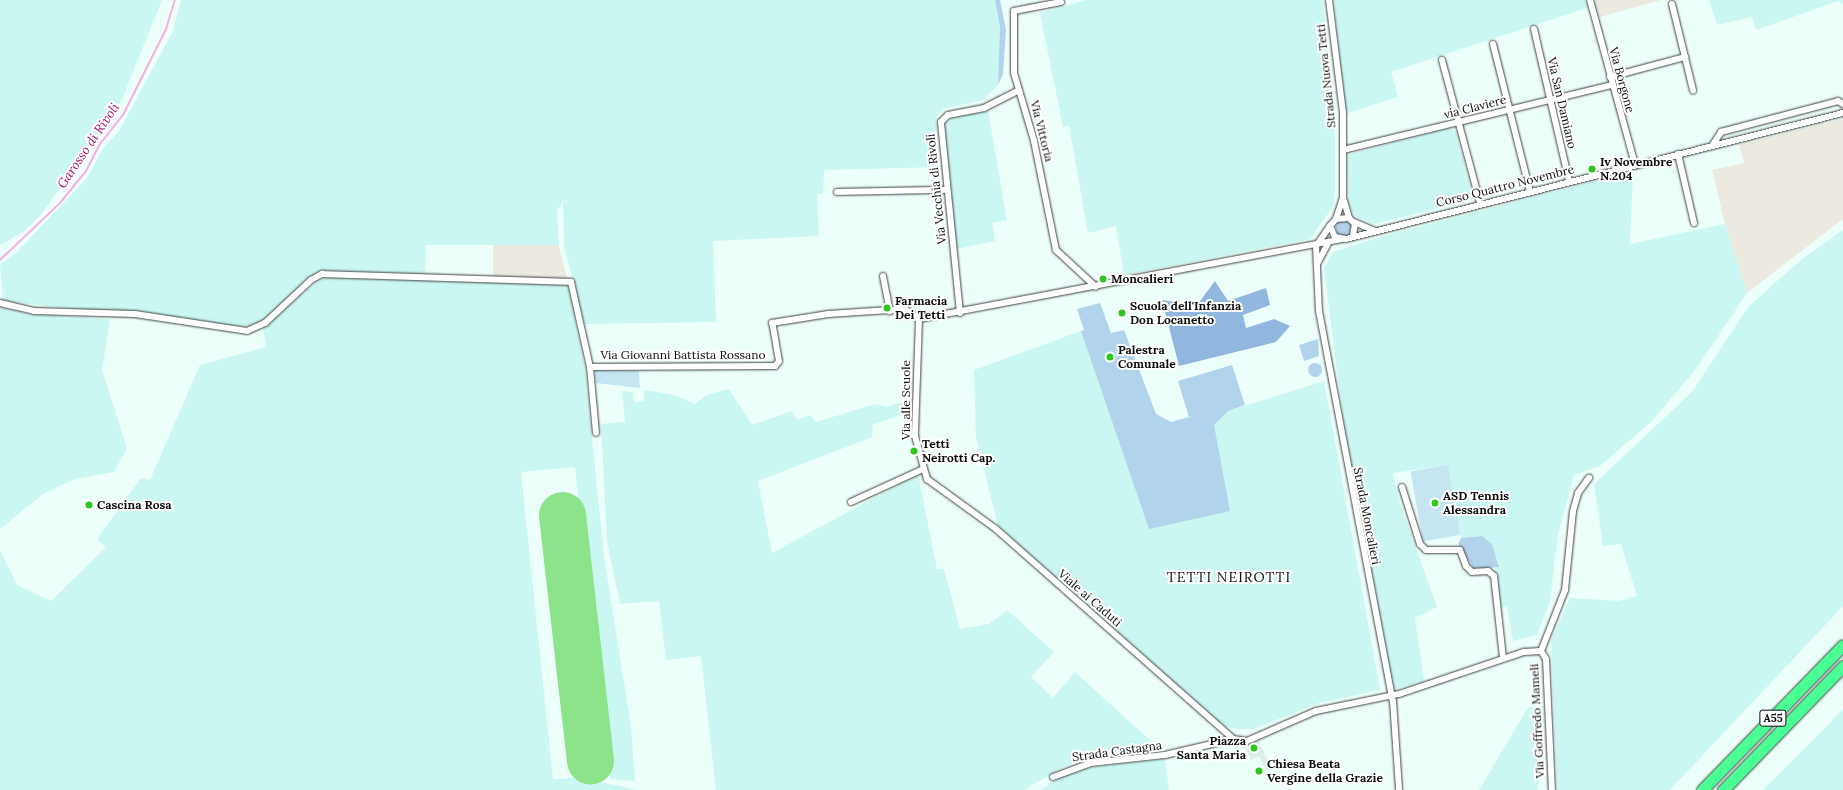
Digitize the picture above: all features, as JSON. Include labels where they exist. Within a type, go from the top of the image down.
[{"type":"highway","name":"A55","points":[[1702,790],[1843,645]]},
{"type":"highway","name":"A55","points":[[1723,790],[1843,666]]},
{"type":"street","name":"Strada Nuova Tetti","points":[[1329,0],[1343,113],[1343,198],[1336,219]]},
{"type":"street","name":"Via Borgone","points":[[1590,0],[1635,165]]},
{"type":"street","name":"Via Vittoria","points":[[1061,2],[1014,11],[1018,91],[1034,141],[1056,250],[1096,287]]},
{"type":"street","points":[[1672,4],[1693,90]]},
{"type":"street","name":"Via San Damiano","points":[[1534,29],[1569,181]]},
{"type":"street","points":[[1493,44],[1530,191]]},
{"type":"street","points":[[1610,77],[1685,57]]},
{"type":"street","points":[[1442,60],[1480,203]]},
{"type":"street","name":"via Claviere","points":[[1343,150],[1509,110],[1550,98],[1612,85]]},
{"type":"street","name":"Via Vecchia di Rivoli","points":[[960,313],[946,190],[941,122],[948,115],[984,108],[1018,91]]},
{"type":"street","points":[[1712,146],[1720,132],[1838,102],[1843,104]]},
{"type":"street","name":"Corso Quattro Novembre","points":[[1353,234],[1843,113]]},
{"type":"street","points":[[1678,154],[1694,223]]},
{"type":"street","points":[[837,192],[946,190]]},
{"type":"street","name":"Strada Nuova Tetti","points":[[1343,198],[1351,220]]},
{"type":"street","points":[[1316,246],[1336,219],[1351,220],[1374,230]]},
{"type":"street","points":[[920,319],[960,313],[1316,246],[1353,234],[1351,220]]},
{"type":"street","points":[[1330,226],[1333,234],[1341,239]]},
{"type":"street","points":[[1317,265],[1328,243]]},
{"type":"street","name":"Strada Moncalieri","points":[[1316,246],[1319,311],[1341,442],[1391,695],[1399,790]]},
{"type":"street","name":"Via Giovanni Battista Rossano","points":[[0,303],[11,306],[71,314],[135,314],[247,331],[265,323],[311,280],[322,274],[570,282],[590,367],[775,366],[779,361],[772,323],[828,314],[905,309],[920,319]]},
{"type":"street","points":[[883,276],[890,311]]},
{"type":"street","name":"Via alle Scuole","points":[[920,319],[915,436],[922,468],[927,479]]},
{"type":"street","points":[[590,367],[596,433]]},
{"type":"street","points":[[851,502],[922,468]]},
{"type":"street","points":[[1541,651],[1565,590],[1573,511],[1578,493],[1589,478]]},
{"type":"street","name":"Viale ai Caduti","points":[[927,479],[996,529],[1233,739]]},
{"type":"street","points":[[1402,487],[1420,544],[1426,550],[1460,550],[1466,566],[1472,572],[1488,571],[1494,576],[1503,658]]},
{"type":"street","name":"Strada Castagna","points":[[1053,777],[1091,763],[1164,755],[1233,739],[1250,740],[1316,711],[1391,695],[1503,658],[1541,651]]},
{"type":"street","name":"Via Goffredo Mameli","points":[[1541,651],[1546,659],[1552,790]]},
{"type":"shaded area","points":[[0,0],[162,0],[120,104],[40,216],[23,232],[0,245]]},
{"type":"shaded area","points":[[181,0],[995,0],[1000,27],[998,85],[983,100],[943,109],[936,117],[937,156],[941,167],[824,170],[823,194],[817,194],[819,236],[713,241],[716,322],[584,324],[564,246],[563,201],[557,211],[559,245],[426,245],[425,275],[319,272],[259,324],[242,328],[3,301],[0,264],[16,253],[87,178],[104,147],[119,131],[173,31]]},
{"type":"shaded area","points":[[995,0],[1000,0],[1006,30],[1003,74],[998,85],[1000,27]]},
{"type":"shaded area","points":[[1086,0],[1323,0],[1335,133],[1335,188],[1334,205],[1310,239],[1124,275],[1116,226],[1088,233],[1069,126],[1063,127],[1040,13]]},
{"type":"shaded area","points":[[1334,0],[1585,0],[1587,8],[1391,72],[1398,97],[1345,114]]},
{"type":"shaded area","points":[[1595,0],[1661,0],[1600,17]]},
{"type":"shaded area","points":[[1709,0],[1843,0],[1843,4],[1838,1],[1756,30],[1752,17],[1717,25]]},
{"type":"shaded area","points":[[988,110],[1007,220],[992,223],[995,241],[956,249],[945,123],[953,117]]},
{"type":"shaded area","points":[[1843,119],[1843,219],[1747,293],[1725,224],[1712,170],[1744,163],[1739,145]]},
{"type":"shaded area","points":[[1449,128],[1456,132],[1474,200],[1373,224],[1355,216],[1348,202],[1347,155]]},
{"type":"shaded area","points":[[1633,171],[1630,244],[1725,224],[1747,293],[1696,369],[1652,421],[1600,466],[1574,475],[1558,535],[1550,601],[1537,635],[1513,641],[1507,606],[1501,607],[1495,568],[1499,566],[1498,560],[1482,536],[1461,538],[1448,465],[1393,473],[1399,501],[1437,607],[1415,618],[1424,681],[1395,689],[1390,682],[1346,441],[1324,268],[1333,252],[1384,236]]},
{"type":"shaded area","points":[[1344,220],[1350,222],[1352,228],[1350,234],[1344,236],[1338,234],[1336,228],[1338,222]]},
{"type":"shaded area","points":[[1843,230],[1843,606],[1670,790],[1557,790],[1551,641],[1570,598],[1619,601],[1637,596],[1621,544],[1603,546],[1594,484],[1692,392],[1748,307],[1802,259]]},
{"type":"shaded area","points":[[493,245],[559,245],[567,279],[493,277]]},
{"type":"shaded area","points":[[329,277],[568,285],[585,367],[604,557],[631,726],[635,781],[612,779],[607,774],[575,467],[521,472],[553,779],[581,778],[638,790],[0,790],[0,550],[17,585],[51,601],[106,547],[97,539],[141,478],[150,480],[200,365],[266,347],[263,328],[318,281]]},
{"type":"shaded area","points":[[1215,281],[1228,301],[1266,288],[1270,305],[1243,315],[1246,328],[1274,319],[1290,326],[1276,342],[1179,366],[1162,300],[1197,305]]},
{"type":"shaded area","points":[[1100,303],[1111,333],[1124,330],[1156,414],[1171,422],[1189,417],[1178,381],[1232,365],[1245,405],[1228,411],[1214,425],[1230,511],[1149,529],[1081,331],[1084,330],[1077,309]]},
{"type":"shaded area","points":[[0,307],[28,314],[110,319],[102,370],[127,448],[114,472],[75,479],[43,494],[0,529]]},
{"type":"shaded area","points":[[1081,331],[1129,464],[1215,439],[1214,425],[1228,411],[1324,381],[1380,690],[1319,703],[1254,729],[1236,729],[1218,724],[998,526],[976,438],[974,370]]},
{"type":"shaded area","points":[[1318,339],[1319,356],[1304,361],[1299,345]]},
{"type":"shaded area","points":[[1312,363],[1318,363],[1322,367],[1322,373],[1318,377],[1312,377],[1308,373],[1308,367]]},
{"type":"shaded area","points":[[595,370],[639,371],[640,388],[596,383]]},
{"type":"shaded area","points":[[729,389],[752,425],[792,411],[797,420],[810,415],[816,422],[876,404],[886,407],[910,400],[910,413],[873,424],[872,437],[758,481],[772,553],[918,474],[937,569],[944,569],[960,629],[989,624],[1007,610],[1054,652],[1031,677],[1053,698],[1075,672],[1163,752],[1102,757],[1067,765],[1024,790],[716,790],[701,656],[666,660],[659,601],[620,604],[607,541],[601,424],[625,422],[622,391],[633,392],[634,402],[644,401],[644,390],[675,395],[695,404],[706,395]]},
{"type":"shaded area","name":"ASD Tennis Alessandra","points":[[1448,465],[1460,535],[1423,542],[1411,472]]},
{"type":"shaded area","points":[[1482,536],[1492,544],[1499,567],[1474,569],[1458,544],[1461,538]]},
{"type":"shaded area","points":[[1543,701],[1543,743],[1538,790],[1479,790],[1527,709]]},
{"type":"shaded area","points":[[1843,709],[1843,790],[1763,790],[1822,731]]},
{"type":"shaded area","name":"Piazza Santa Maria","points":[[1257,737],[1271,768],[1266,770],[1259,756],[1251,760],[1242,741]]},
{"type":"shaded area","points":[[1165,759],[1169,790],[1040,790],[1061,777],[1086,768]]},
{"type":"waterway","name":"Garosso di Rivoli","points":[[0,260],[60,203],[86,171],[100,144],[124,113],[166,29],[175,0]]},
{"type":"runway","points":[[562,515],[590,760]]},
{"type":"place","name":"Iv Novembre N.204","points":[[1592,169]]},
{"type":"place","name":"Moncalieri","points":[[1103,279]]},
{"type":"place","name":"Farmacia Dei Tetti","points":[[887,308]]},
{"type":"place","name":"Scuola dell'Infanzia Don Locanetto","points":[[1122,313]]},
{"type":"place","name":"Palestra Comunale","points":[[1110,357]]},
{"type":"place","name":"Tetti Neirotti Cap.","points":[[914,451]]},
{"type":"place","name":"ASD Tennis Alessandra","points":[[1435,503]]},
{"type":"place","name":"Cascina Rosa","points":[[89,505]]},
{"type":"place","name":"Piazza Santa Maria","points":[[1254,748]]},
{"type":"place","name":"Chiesa Beata Vergine della Grazie","points":[[1259,771]]},
{"type":"district","name":"TETTI NEIROTTI","points":[[1229,577]]}]
